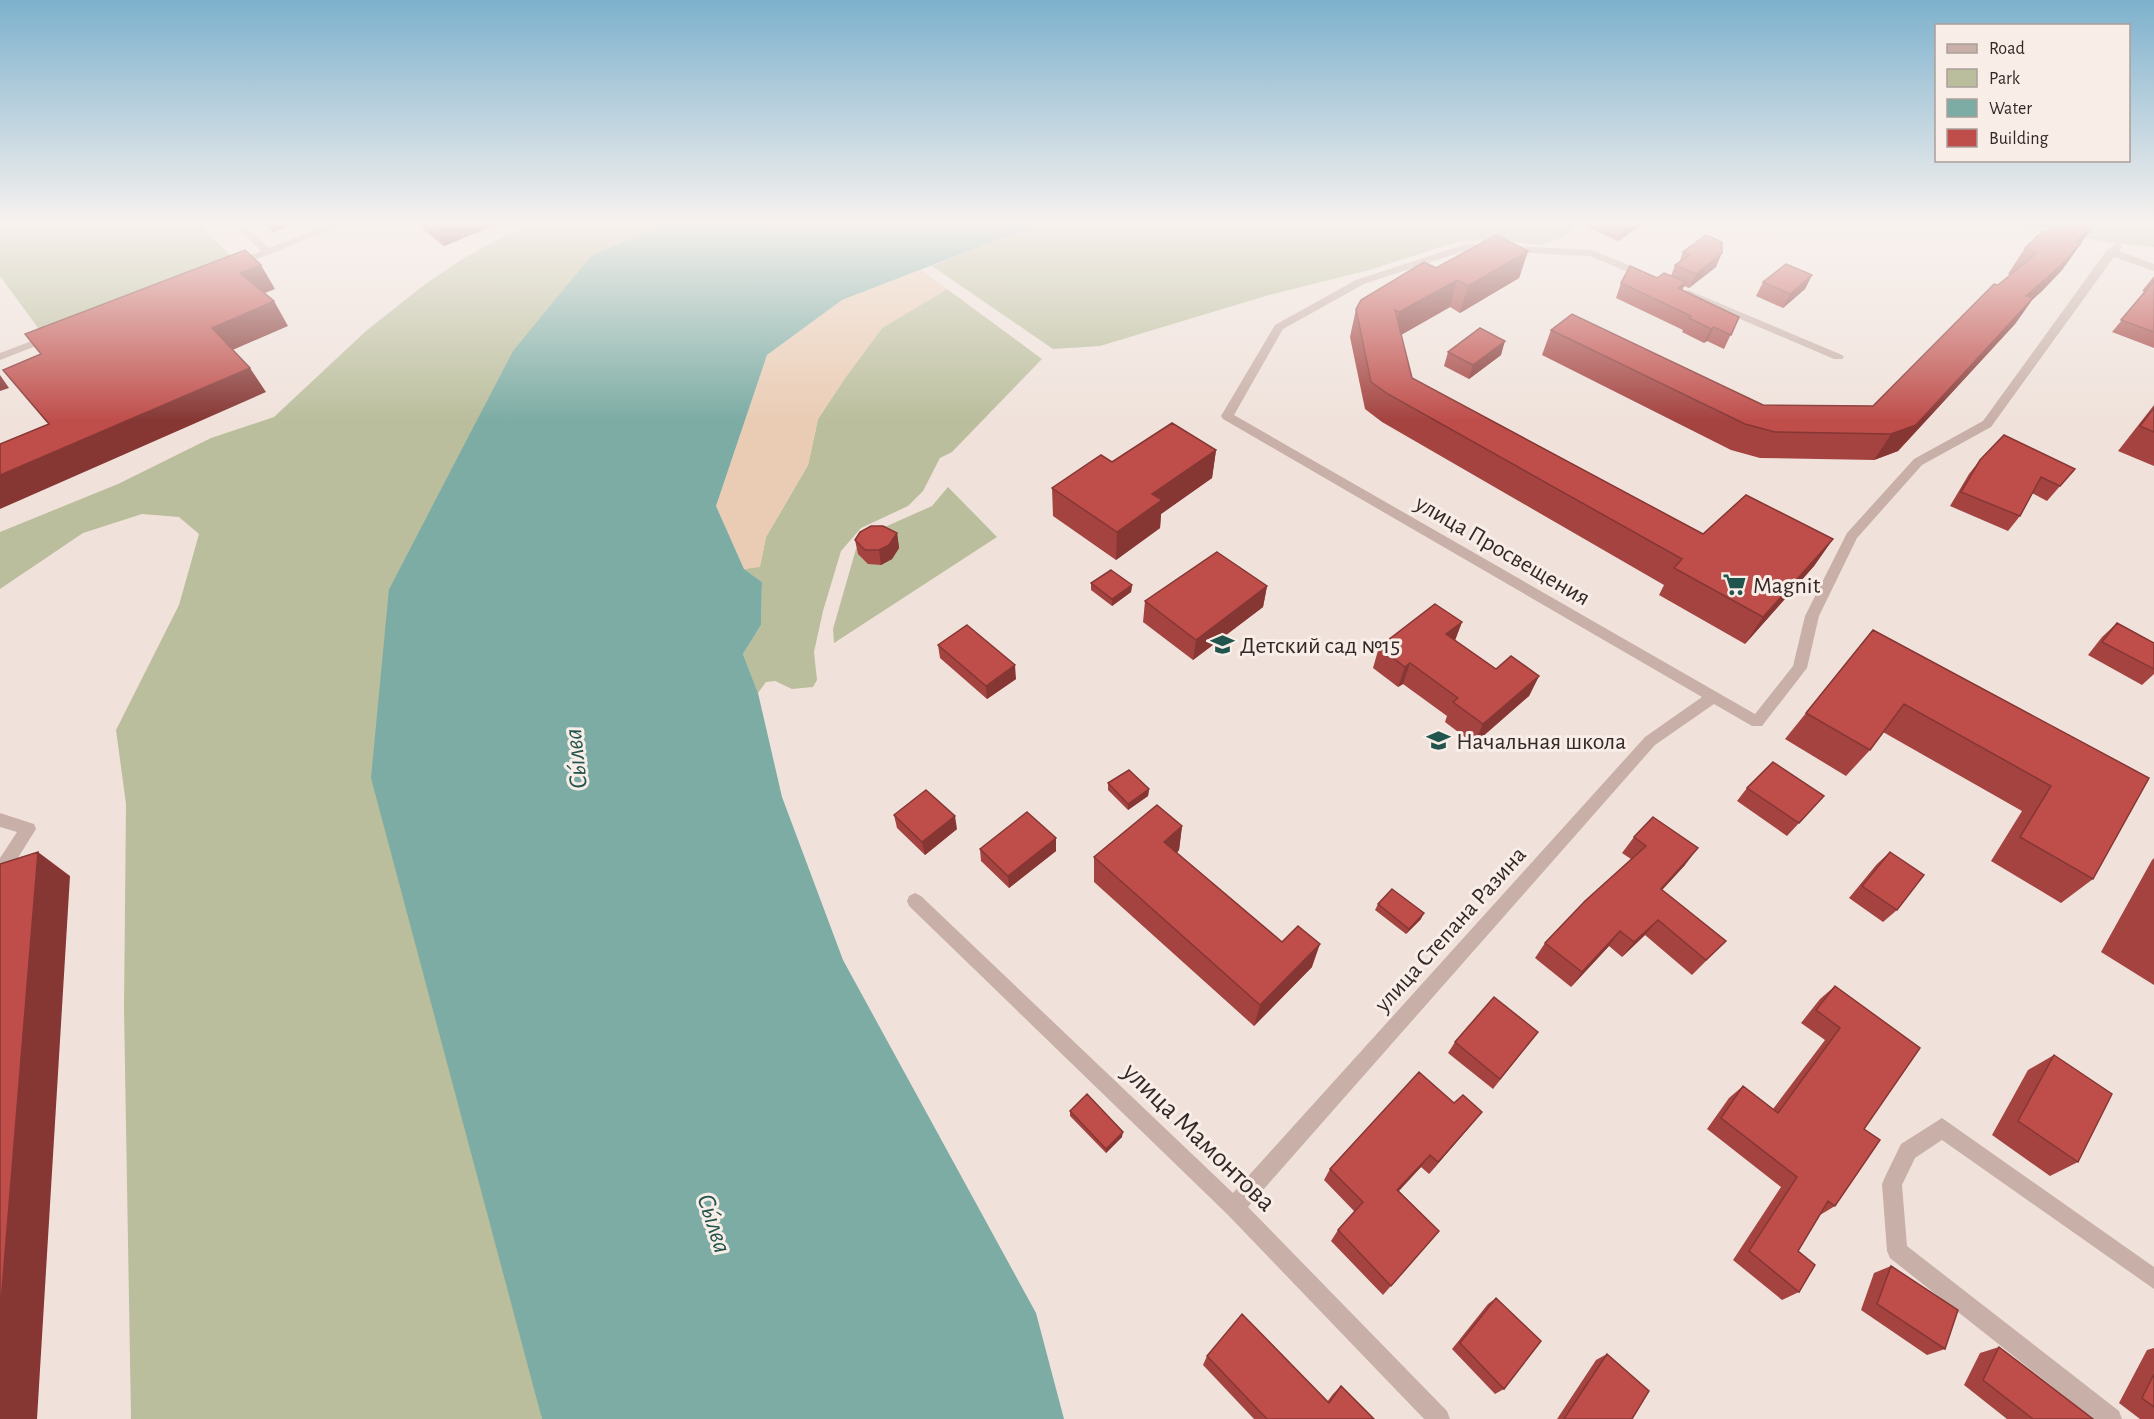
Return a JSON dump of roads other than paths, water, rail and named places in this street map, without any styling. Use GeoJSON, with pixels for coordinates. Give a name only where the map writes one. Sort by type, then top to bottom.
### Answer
{"type":"FeatureCollection","features":[{"type":"Feature","properties":{"kind":"street","name":"улица Просвещения"},"geometry":{"type":"LineString","coordinates":[[1347,289],[1279,327],[1227,416],[1757,722],[1800,668],[1812,616],[1852,536],[1918,462],[1987,424],[2085,289]]}},
{"type":"Feature","properties":{"kind":"street"},"geometry":{"type":"LineString","coordinates":[[1678,289],[1838,357]]}},
{"type":"Feature","properties":{"kind":"street"},"geometry":{"type":"LineString","coordinates":[[0,357],[56,335]]}},
{"type":"Feature","properties":{"kind":"street","name":"улица Степана Разина"},"geometry":{"type":"LineString","coordinates":[[1234,1207],[1650,741],[1713,697]]}},
{"type":"Feature","properties":{"kind":"street"},"geometry":{"type":"LineString","coordinates":[[0,820],[28,829],[0,872]]}},
{"type":"Feature","properties":{"kind":"street","name":"улица Мамонтова"},"geometry":{"type":"LineString","coordinates":[[915,901],[1234,1207],[1439,1419]]}},
{"type":"Feature","properties":{"kind":"street"},"geometry":{"type":"LineString","coordinates":[[2111,1419],[1897,1251],[1892,1184],[1908,1151],[1942,1128],[2154,1279]]}},
{"type":"Feature","properties":{"kind":"water","name":"Сы́лва"},"geometry":{"type":"Polygon","coordinates":[[[564,289],[870,289],[842,300],[767,355],[716,506],[744,569],[762,582],[761,625],[743,654],[758,693],[782,797],[843,960],[1036,1313],[1064,1419],[542,1419],[371,778],[389,589],[513,351],[564,289]]]}},
{"type":"Feature","properties":{"kind":"place","name":"Magnit"},"geometry":{"type":"Point","coordinates":[1735,585]}},
{"type":"Feature","properties":{"kind":"place","name":"Детский сад №15"},"geometry":{"type":"Point","coordinates":[1222,645]}},
{"type":"Feature","properties":{"kind":"place","name":"Начальная школа"},"geometry":{"type":"Point","coordinates":[1438,741]}}]}
